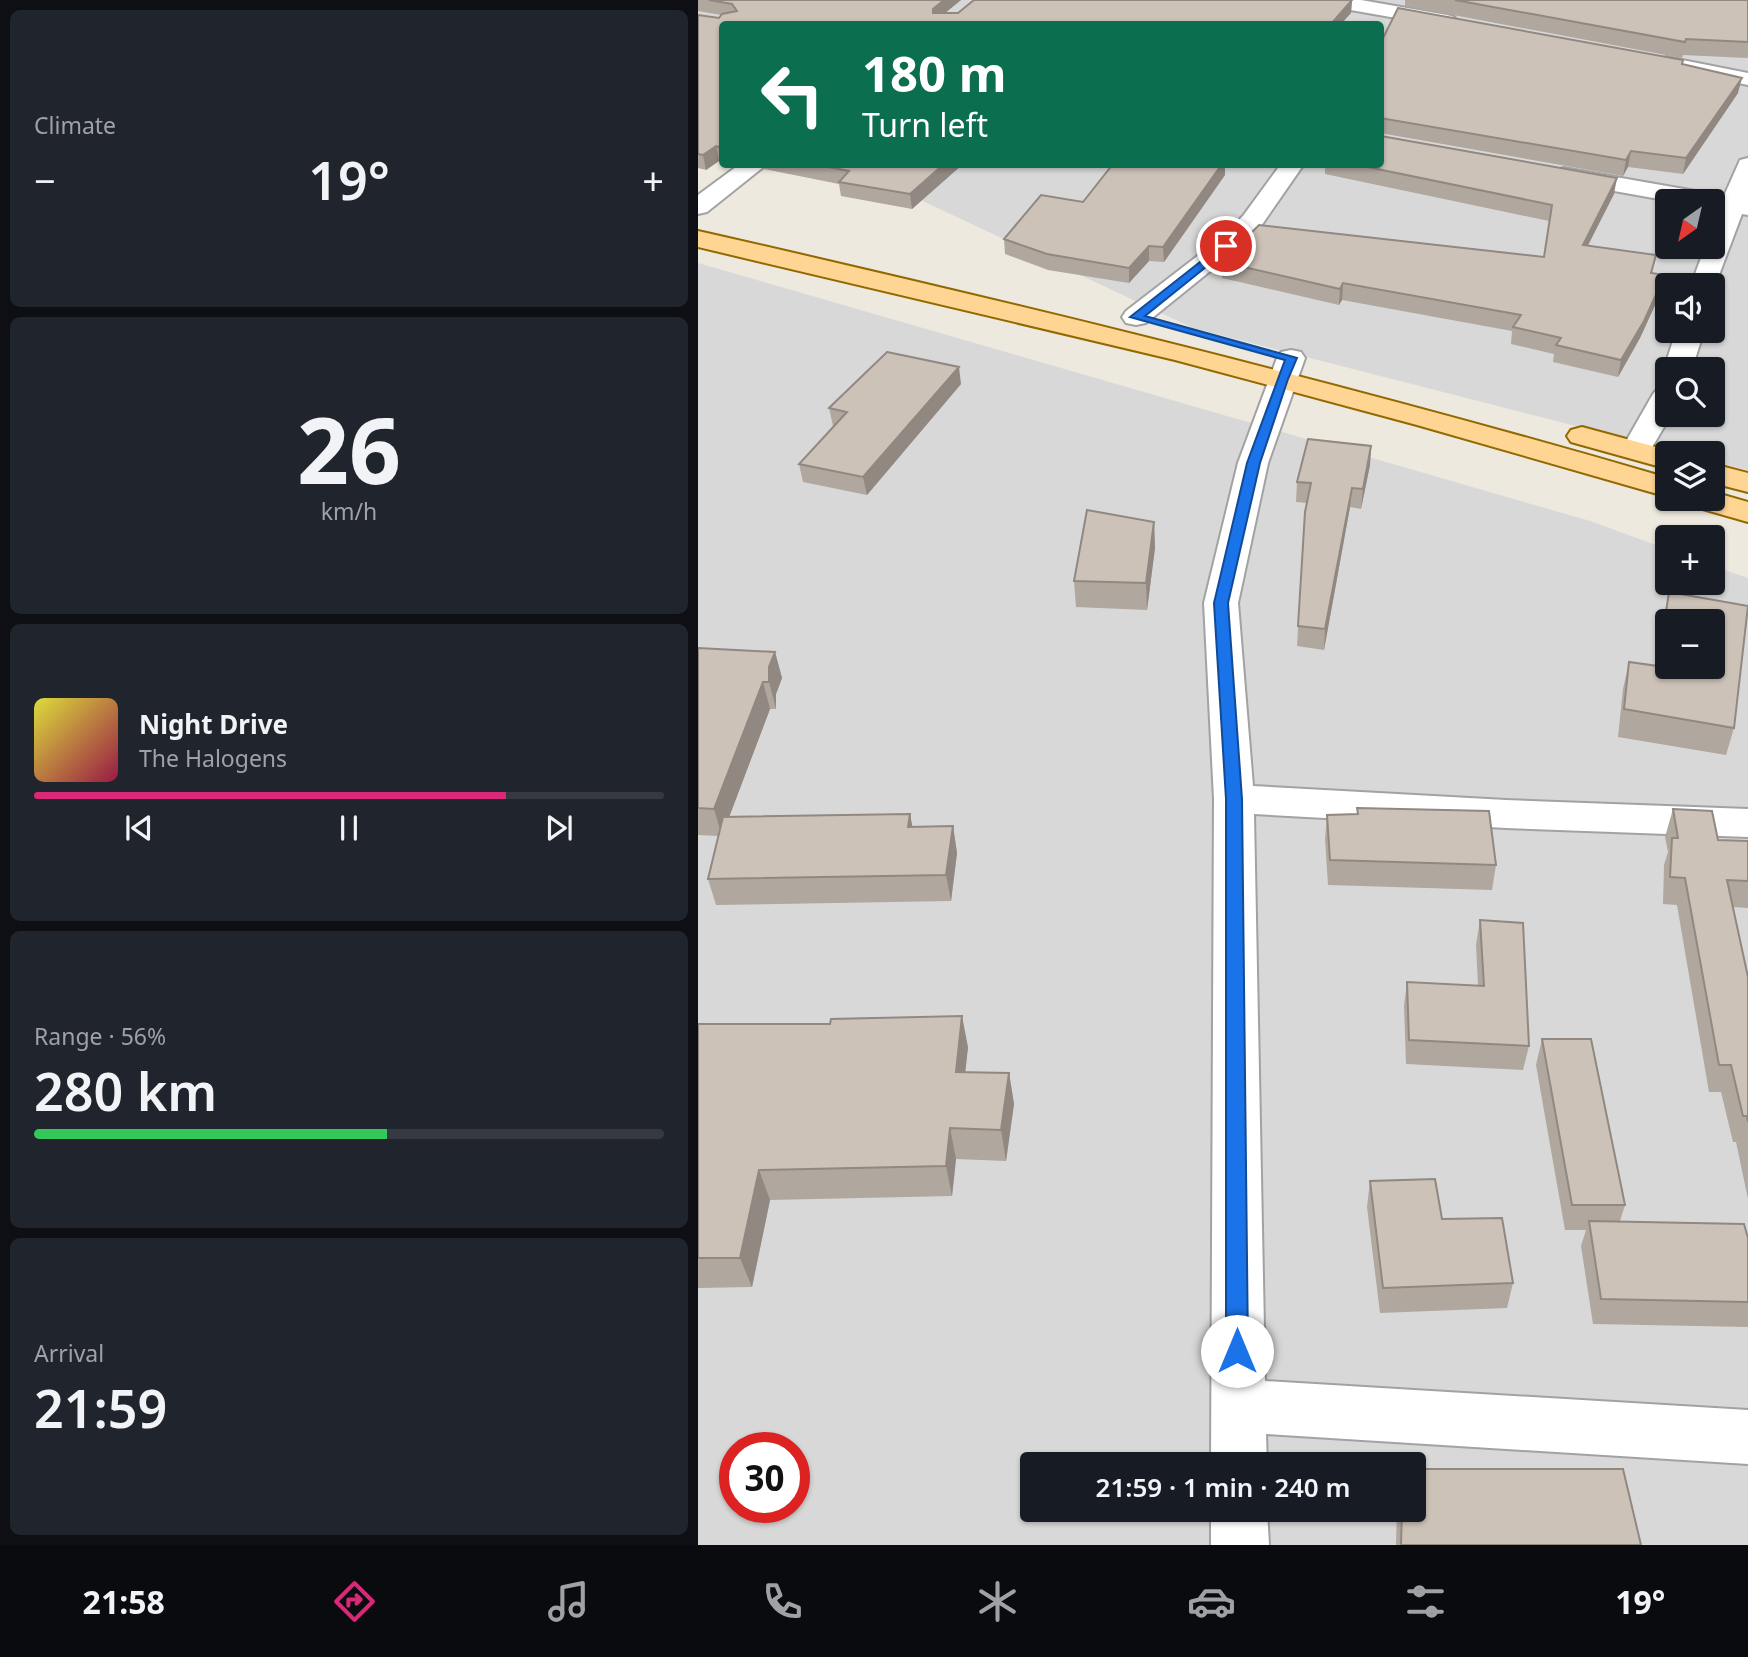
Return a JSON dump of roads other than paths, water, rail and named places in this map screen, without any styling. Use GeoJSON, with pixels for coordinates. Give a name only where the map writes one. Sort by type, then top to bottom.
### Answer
{"type":"FeatureCollection","features":[{"type":"Feature","properties":{"kind":"main road"},"geometry":{"type":"LineString","coordinates":[[698,213],[1136,317],[1287,368],[1655,484]]}},
{"type":"Feature","properties":{"kind":"main road"},"geometry":{"type":"LineString","coordinates":[[698,239],[1287,368],[1655,456]]}},
{"type":"Feature","properties":{"kind":"main road"},"geometry":{"type":"LineString","coordinates":[[1725,476],[1748,483]]}},
{"type":"Feature","properties":{"kind":"main road"},"geometry":{"type":"LineString","coordinates":[[1725,505],[1748,512]]}},
{"type":"Feature","properties":{"kind":"street"},"geometry":{"type":"LineString","coordinates":[[1328,0],[1399,6],[1472,26]]}},
{"type":"Feature","properties":{"kind":"street"},"geometry":{"type":"LineString","coordinates":[[1384,27],[1399,6]]}},
{"type":"Feature","properties":{"kind":"street"},"geometry":{"type":"LineString","coordinates":[[1642,57],[1748,79]]}},
{"type":"Feature","properties":{"kind":"street"},"geometry":{"type":"LineString","coordinates":[[1709,273],[1740,206],[1748,165]]}},
{"type":"Feature","properties":{"kind":"street"},"geometry":{"type":"LineString","coordinates":[[698,207],[751,168]]}},
{"type":"Feature","properties":{"kind":"street"},"geometry":{"type":"LineString","coordinates":[[1136,317],[1226,246],[1252,221],[1290,168]]}},
{"type":"Feature","properties":{"kind":"street"},"geometry":{"type":"LineString","coordinates":[[1541,171],[1740,206]]}},
{"type":"Feature","properties":{"kind":"street"},"geometry":{"type":"LineString","coordinates":[[1239,1452],[1234,799],[1221,603],[1253,463],[1287,368]]}},
{"type":"Feature","properties":{"kind":"street"},"geometry":{"type":"LineString","coordinates":[[1636,450],[1655,417]]}},
{"type":"Feature","properties":{"kind":"street"},"geometry":{"type":"LineString","coordinates":[[1234,799],[1506,814],[1748,823]]}},
{"type":"Feature","properties":{"kind":"street"},"geometry":{"type":"LineString","coordinates":[[1237,1406],[1748,1437]]}},
{"type":"Feature","properties":{"kind":"street"},"geometry":{"type":"LineString","coordinates":[[1239,1522],[1240,1545]]}}]}
